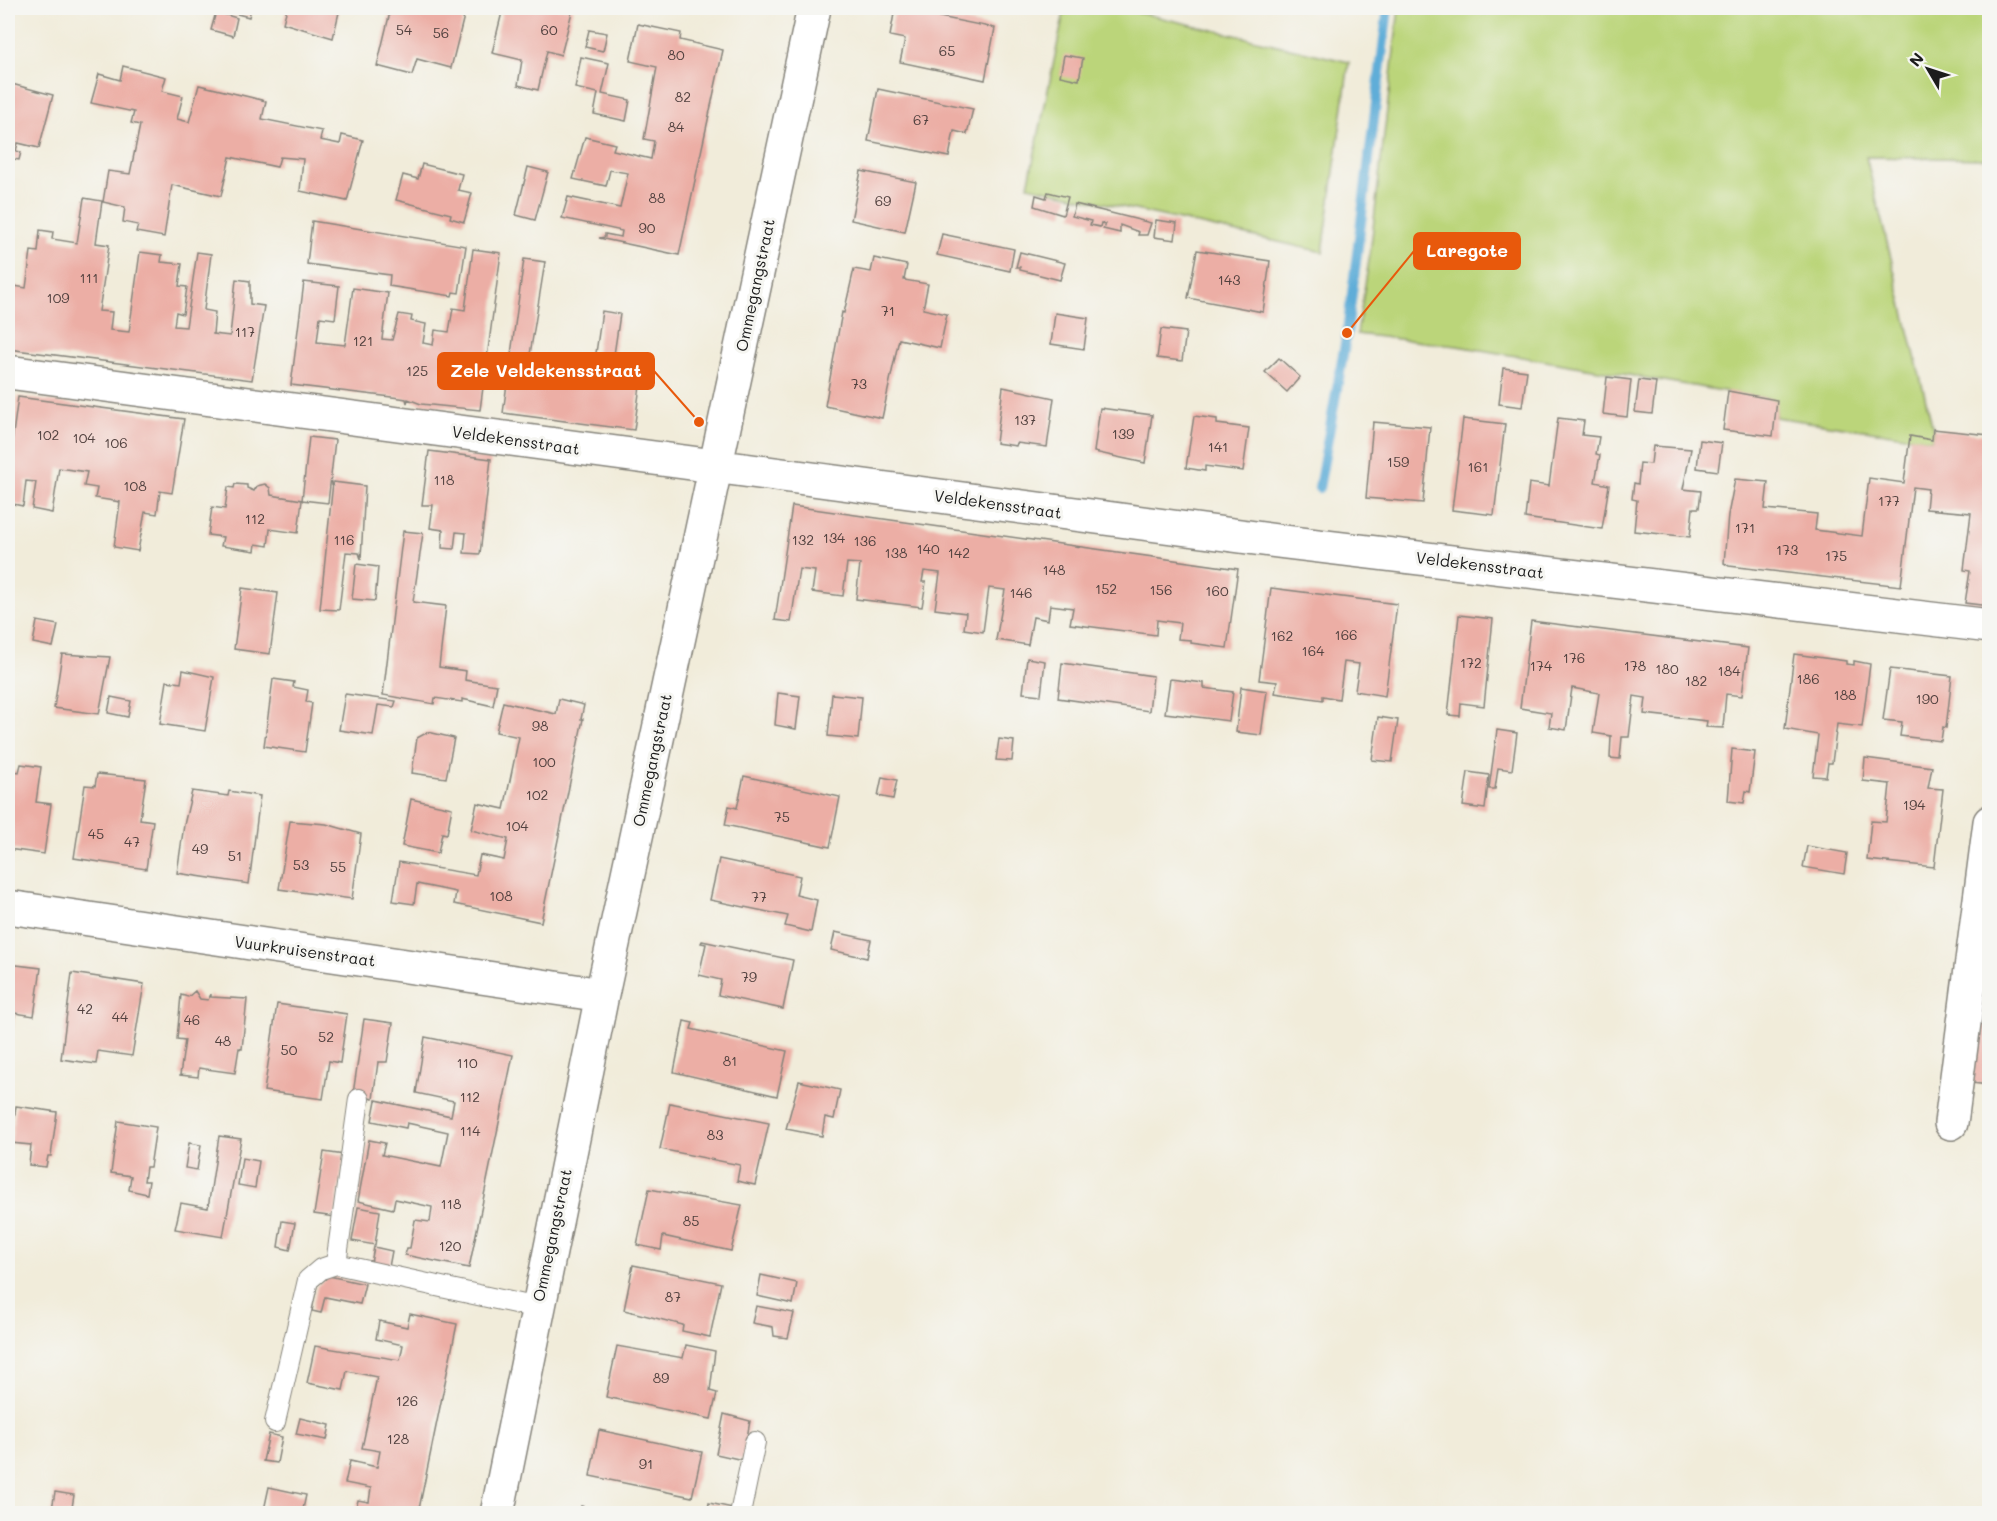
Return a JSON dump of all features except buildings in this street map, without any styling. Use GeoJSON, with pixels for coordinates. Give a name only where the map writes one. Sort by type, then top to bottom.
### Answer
{"type":"FeatureCollection","features":[{"type":"Feature","properties":{"kind":"street","name":"Ommegangstraat"},"geometry":{"type":"LineString","coordinates":[[497,1514],[602,995],[717,466],[810,8]]}},
{"type":"Feature","properties":{"kind":"street","name":"Veldekensstraat"},"geometry":{"type":"LineString","coordinates":[[8,372],[1285,542],[1989,626]]}},
{"type":"Feature","properties":{"kind":"street"},"geometry":{"type":"LineString","coordinates":[[1951,1123],[1989,822]]}},
{"type":"Feature","properties":{"kind":"street","name":"Vuurkruisenstraat"},"geometry":{"type":"LineString","coordinates":[[8,907],[602,995]]}},
{"type":"Feature","properties":{"kind":"lane"},"geometry":{"type":"LineString","coordinates":[[336,1263],[359,1099]]}},
{"type":"Feature","properties":{"kind":"lane"},"geometry":{"type":"LineString","coordinates":[[275,1422],[308,1280],[321,1269],[336,1263],[538,1308]]}},
{"type":"Feature","properties":{"kind":"lane"},"geometry":{"type":"LineString","coordinates":[[740,1514],[755,1442]]}},
{"type":"Feature","properties":{"kind":"green space"},"geometry":{"type":"Polygon","coordinates":[[[1065,8],[1120,8],[1349,62],[1323,252],[1028,186],[1065,8]]]}},
{"type":"Feature","properties":{"kind":"green space"},"geometry":{"type":"Polygon","coordinates":[[[1399,8],[1989,8],[1989,159],[1866,157],[1933,429],[1932,440],[1775,417],[1776,400],[1457,346],[1357,334],[1370,254],[1399,8]]]}},
{"type":"Feature","properties":{"kind":"waterway"},"geometry":{"type":"LineString","coordinates":[[1319,488],[1347,333],[1388,8]]}},
{"type":"Feature","properties":{"kind":"place","name":"Laregote"},"geometry":{"type":"Point","coordinates":[1347,333]}},
{"type":"Feature","properties":{"kind":"place","name":"Zele Veldekensstraat"},"geometry":{"type":"Point","coordinates":[699,422]}}]}
